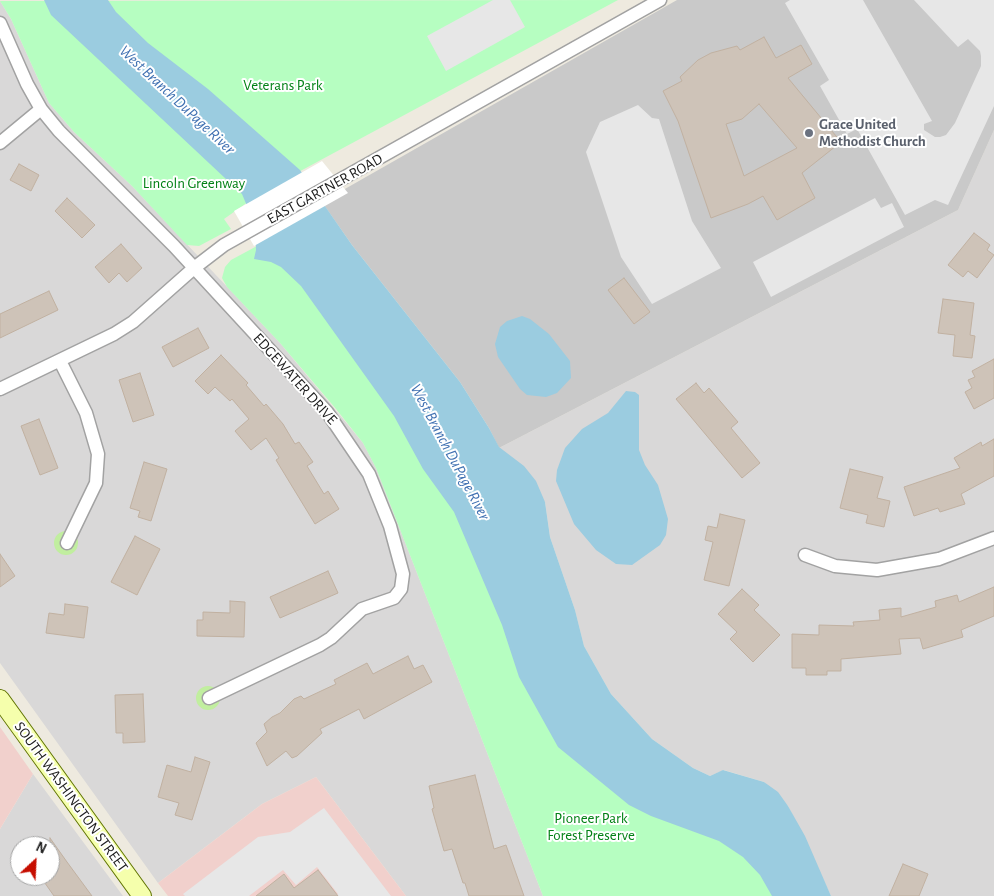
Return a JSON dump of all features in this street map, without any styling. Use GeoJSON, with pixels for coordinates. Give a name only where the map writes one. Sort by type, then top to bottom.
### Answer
{"type":"FeatureCollection","features":[{"type":"Feature","properties":{"kind":"main road","name":"SOUTH WASHINGTON STREET"},"geometry":{"type":"LineString","coordinates":[[0,699],[142,896]]}},
{"type":"Feature","properties":{"kind":"street","name":"EAST GARTNER ROAD"},"geometry":{"type":"LineString","coordinates":[[0,389],[60,361],[133,322],[194,268],[224,245],[345,179],[660,0]]}},
{"type":"Feature","properties":{"kind":"street","name":"EDGEWATER DRIVE"},"geometry":{"type":"LineString","coordinates":[[0,23],[27,84],[41,109],[59,131],[128,198],[194,268],[326,412],[347,439],[369,474],[381,501],[403,574],[400,589],[394,598],[362,609],[332,638],[320,645],[209,698]]}},
{"type":"Feature","properties":{"kind":"street"},"geometry":{"type":"LineString","coordinates":[[0,143],[41,109]]}},
{"type":"Feature","properties":{"kind":"street"},"geometry":{"type":"LineString","coordinates":[[60,361],[86,413],[98,454],[96,483],[67,543]]}},
{"type":"Feature","properties":{"kind":"street"},"geometry":{"type":"LineString","coordinates":[[805,554],[835,566],[877,570],[939,559],[994,538]]}},
{"type":"Feature","properties":{"kind":"shaded area"},"geometry":{"type":"Polygon","coordinates":[[[493,0],[510,0],[525,27],[446,71],[427,36],[493,0]]]}},
{"type":"Feature","properties":{"kind":"shaded area"},"geometry":{"type":"Polygon","coordinates":[[[677,0],[994,0],[994,130],[958,210],[499,448],[489,428],[460,382],[352,245],[322,202],[677,0]]]}},
{"type":"Feature","properties":{"kind":"shaded area"},"geometry":{"type":"Polygon","coordinates":[[[790,0],[863,0],[932,121],[924,124],[924,130],[935,137],[940,137],[946,135],[955,123],[981,66],[981,56],[980,51],[968,39],[958,47],[914,0],[994,0],[994,106],[948,205],[935,200],[905,215],[857,129],[847,134],[820,86],[829,80],[785,3],[790,0]]]}},
{"type":"Feature","properties":{"kind":"shaded area"},"geometry":{"type":"Polygon","coordinates":[[[0,1],[11,19],[49,103],[74,132],[132,186],[280,343],[363,443],[376,468],[543,896],[406,896],[316,777],[262,804],[158,883],[0,663],[0,1]]]}},
{"type":"Feature","properties":{"kind":"shaded area"},"geometry":{"type":"Polygon","coordinates":[[[638,105],[652,118],[659,119],[692,221],[721,268],[652,304],[621,257],[586,152],[600,122],[638,105]]]}},
{"type":"Feature","properties":{"kind":"shaded area"},"geometry":{"type":"Polygon","coordinates":[[[994,130],[994,896],[831,896],[788,806],[764,782],[724,770],[710,776],[693,768],[652,739],[611,694],[584,646],[575,610],[550,537],[545,502],[499,448],[958,210],[994,130]]]}},
{"type":"Feature","properties":{"kind":"shaded area"},"geometry":{"type":"Polygon","coordinates":[[[875,198],[881,208],[892,203],[904,227],[771,297],[753,262],[875,198]]]}},
{"type":"Feature","properties":{"kind":"shaded area"},"geometry":{"type":"Polygon","coordinates":[[[0,727],[33,774],[0,829],[0,727]]]}},
{"type":"Feature","properties":{"kind":"shaded area"},"geometry":{"type":"Polygon","coordinates":[[[33,774],[123,896],[0,896],[0,829],[33,774]]]}},
{"type":"Feature","properties":{"kind":"shaded area"},"geometry":{"type":"Polygon","coordinates":[[[316,777],[406,896],[168,896],[158,883],[262,804],[316,777]]]}},
{"type":"Feature","properties":{"kind":"shaded area"},"geometry":{"type":"Polygon","coordinates":[[[324,808],[391,896],[335,896],[338,894],[317,867],[296,885],[283,870],[249,896],[185,896],[183,894],[258,837],[290,832],[324,808]]]}},
{"type":"Feature","properties":{"kind":"green space","name":"Veterans Park"},"geometry":{"type":"Polygon","coordinates":[[[618,0],[265,190],[224,219],[231,229],[199,246],[187,245],[132,186],[74,132],[49,103],[11,19],[0,1],[618,0]]]}},
{"type":"Feature","properties":{"kind":"green space","name":"Pioneer Park Forest Preserve"},"geometry":{"type":"Polygon","coordinates":[[[296,225],[565,689],[800,896],[543,896],[376,468],[363,443],[336,409],[280,343],[227,287],[222,278],[225,267],[231,260],[296,225]]]}},
{"type":"Feature","properties":{"kind":"green space"},"geometry":{"type":"Polygon","coordinates":[[[66,531],[71,532],[77,538],[77,548],[71,554],[66,555],[61,554],[55,548],[54,543],[55,538],[61,532],[66,531]]]}},
{"type":"Feature","properties":{"kind":"green space"},"geometry":{"type":"Polygon","coordinates":[[[208,686],[217,689],[220,698],[217,707],[208,710],[199,707],[196,698],[199,689],[208,686]]]}},
{"type":"Feature","properties":{"kind":"water","name":"West Branch DuPage River"},"geometry":{"type":"Polygon","coordinates":[[[44,0],[108,0],[116,12],[148,43],[208,89],[300,170],[352,245],[460,382],[499,447],[524,466],[536,481],[545,502],[550,537],[575,610],[584,646],[611,694],[652,739],[693,768],[710,776],[723,770],[764,782],[778,792],[805,836],[831,896],[772,896],[760,875],[743,857],[719,841],[651,816],[629,805],[558,747],[519,677],[502,625],[454,512],[423,469],[394,416],[301,286],[281,267],[271,262],[254,259],[256,250],[255,225],[242,194],[51,15],[44,0]]]}},
{"type":"Feature","properties":{"kind":"water"},"geometry":{"type":"Polygon","coordinates":[[[522,316],[530,319],[549,334],[570,361],[571,378],[557,393],[546,397],[527,395],[520,389],[498,357],[495,344],[500,327],[507,321],[522,316]]]}},
{"type":"Feature","properties":{"kind":"water"},"geometry":{"type":"Polygon","coordinates":[[[626,391],[635,392],[639,395],[639,450],[645,465],[658,485],[668,519],[666,535],[660,545],[632,565],[616,564],[596,550],[574,524],[556,481],[557,470],[565,448],[582,429],[608,413],[626,391]]]}},
{"type":"Feature","properties":{"kind":"pier"},"geometry":{"type":"Polygon","coordinates":[[[322,161],[348,193],[254,246],[234,211],[322,161]]]}},
{"type":"Feature","properties":{"kind":"building","name":"Grace United Methodist Church"},"geometry":{"type":"Polygon","coordinates":[[[764,37],[776,58],[801,45],[812,64],[788,78],[841,142],[802,173],[815,198],[777,220],[763,196],[748,204],[711,218],[678,121],[663,91],[682,81],[680,77],[698,60],[711,53],[737,46],[740,50],[764,37]],[[759,104],[742,119],[726,124],[744,176],[797,148],[759,104]]]}},
{"type":"Feature","properties":{"kind":"building"},"geometry":{"type":"Polygon","coordinates":[[[19,164],[39,175],[31,191],[10,180],[19,164]]]}},
{"type":"Feature","properties":{"kind":"building"},"geometry":{"type":"Polygon","coordinates":[[[67,198],[95,225],[82,238],[55,211],[67,198]]]}},
{"type":"Feature","properties":{"kind":"building"},"geometry":{"type":"Polygon","coordinates":[[[974,233],[990,245],[987,250],[994,255],[977,278],[968,271],[963,277],[948,265],[974,233]]]}},
{"type":"Feature","properties":{"kind":"building"},"geometry":{"type":"Polygon","coordinates":[[[121,244],[142,268],[127,282],[119,273],[109,283],[95,267],[121,244]]]}},
{"type":"Feature","properties":{"kind":"building"},"geometry":{"type":"Polygon","coordinates":[[[624,278],[650,312],[634,324],[608,290],[624,278]]]}},
{"type":"Feature","properties":{"kind":"building"},"geometry":{"type":"Polygon","coordinates":[[[49,291],[58,310],[0,338],[0,314],[49,291]]]}},
{"type":"Feature","properties":{"kind":"building"},"geometry":{"type":"Polygon","coordinates":[[[943,299],[974,303],[970,335],[975,336],[972,358],[953,356],[955,335],[938,333],[943,299]]]}},
{"type":"Feature","properties":{"kind":"building"},"geometry":{"type":"Polygon","coordinates":[[[198,328],[209,348],[173,367],[162,347],[198,328]]]}},
{"type":"Feature","properties":{"kind":"building"},"geometry":{"type":"Polygon","coordinates":[[[221,355],[248,383],[246,385],[264,406],[266,404],[283,424],[295,444],[299,442],[313,462],[307,466],[324,494],[328,491],[339,509],[315,524],[276,460],[279,458],[266,438],[251,450],[235,431],[249,419],[232,399],[230,401],[215,387],[208,394],[195,381],[221,355]]]}},
{"type":"Feature","properties":{"kind":"building"},"geometry":{"type":"Polygon","coordinates":[[[994,359],[994,398],[974,409],[965,392],[972,388],[968,380],[975,377],[972,371],[994,359]]]}},
{"type":"Feature","properties":{"kind":"building"},"geometry":{"type":"Polygon","coordinates":[[[140,373],[154,415],[133,422],[119,380],[140,373]]]}},
{"type":"Feature","properties":{"kind":"building"},"geometry":{"type":"Polygon","coordinates":[[[696,383],[704,393],[709,388],[738,422],[731,428],[760,463],[742,478],[676,399],[696,383]]]}},
{"type":"Feature","properties":{"kind":"building"},"geometry":{"type":"Polygon","coordinates":[[[39,419],[58,468],[40,475],[21,426],[39,419]]]}},
{"type":"Feature","properties":{"kind":"building"},"geometry":{"type":"Polygon","coordinates":[[[994,439],[994,476],[961,494],[965,504],[940,512],[938,508],[914,516],[904,487],[960,468],[954,458],[981,442],[982,446],[994,439]]]}},
{"type":"Feature","properties":{"kind":"building"},"geometry":{"type":"Polygon","coordinates":[[[144,462],[167,469],[151,521],[138,517],[140,511],[130,508],[144,462]]]}},
{"type":"Feature","properties":{"kind":"building"},"geometry":{"type":"Polygon","coordinates":[[[850,469],[883,477],[877,498],[890,501],[884,527],[866,523],[868,515],[840,508],[850,469]]]}},
{"type":"Feature","properties":{"kind":"building"},"geometry":{"type":"Polygon","coordinates":[[[720,514],[745,520],[729,586],[704,580],[713,542],[705,540],[708,526],[717,528],[720,514]]]}},
{"type":"Feature","properties":{"kind":"building"},"geometry":{"type":"Polygon","coordinates":[[[135,536],[160,549],[137,595],[111,582],[135,536]]]}},
{"type":"Feature","properties":{"kind":"building"},"geometry":{"type":"Polygon","coordinates":[[[0,554],[15,576],[0,587],[0,554]]]}},
{"type":"Feature","properties":{"kind":"building"},"geometry":{"type":"Polygon","coordinates":[[[328,571],[338,593],[280,618],[270,597],[328,571]]]}},
{"type":"Feature","properties":{"kind":"building"},"geometry":{"type":"Polygon","coordinates":[[[994,587],[994,616],[961,630],[963,637],[923,649],[920,638],[899,639],[901,654],[841,659],[841,671],[827,671],[827,675],[806,675],[806,668],[792,668],[792,634],[819,635],[819,625],[854,626],[853,622],[880,620],[879,610],[901,608],[901,617],[936,607],[935,601],[957,595],[959,602],[994,587]]]}},
{"type":"Feature","properties":{"kind":"building"},"geometry":{"type":"Polygon","coordinates":[[[742,589],[759,605],[754,610],[780,635],[753,662],[730,639],[737,632],[718,614],[742,589]]]}},
{"type":"Feature","properties":{"kind":"building"},"geometry":{"type":"Polygon","coordinates":[[[230,601],[245,602],[244,637],[197,636],[197,620],[203,620],[203,612],[230,613],[230,601]]]}},
{"type":"Feature","properties":{"kind":"building"},"geometry":{"type":"Polygon","coordinates":[[[65,604],[88,607],[84,638],[46,633],[49,613],[64,615],[65,604]]]}},
{"type":"Feature","properties":{"kind":"building"},"geometry":{"type":"Polygon","coordinates":[[[408,656],[414,669],[423,665],[432,682],[364,719],[359,709],[320,729],[322,733],[297,756],[292,758],[286,751],[267,766],[256,743],[267,732],[264,724],[280,713],[294,699],[301,696],[304,699],[336,684],[334,680],[367,663],[373,674],[408,656]]]}},
{"type":"Feature","properties":{"kind":"building"},"geometry":{"type":"Polygon","coordinates":[[[143,694],[145,742],[123,743],[123,733],[116,733],[115,695],[143,694]]]}},
{"type":"Feature","properties":{"kind":"building"},"geometry":{"type":"Polygon","coordinates":[[[195,757],[210,762],[192,820],[175,815],[179,803],[158,797],[167,765],[191,772],[195,757]]]}},
{"type":"Feature","properties":{"kind":"building"},"geometry":{"type":"Polygon","coordinates":[[[475,775],[494,849],[506,845],[524,896],[469,896],[452,849],[444,851],[432,809],[434,808],[429,786],[475,775]]]}},
{"type":"Feature","properties":{"kind":"building"},"geometry":{"type":"Polygon","coordinates":[[[60,852],[92,896],[54,896],[47,886],[60,886],[60,852]]]}},
{"type":"Feature","properties":{"kind":"building"},"geometry":{"type":"Polygon","coordinates":[[[903,864],[928,874],[919,896],[889,896],[903,864]]]}},
{"type":"Feature","properties":{"kind":"building"},"geometry":{"type":"Polygon","coordinates":[[[318,870],[338,896],[256,896],[284,874],[294,888],[318,870]]]}},
{"type":"Feature","properties":{"kind":"place","name":"Grace United Methodist Church"},"geometry":{"type":"Point","coordinates":[809,133]}},
{"type":"Feature","properties":{"kind":"park label","name":"Lincoln Greenway"},"geometry":{"type":"Point","coordinates":[194,183]}}]}
